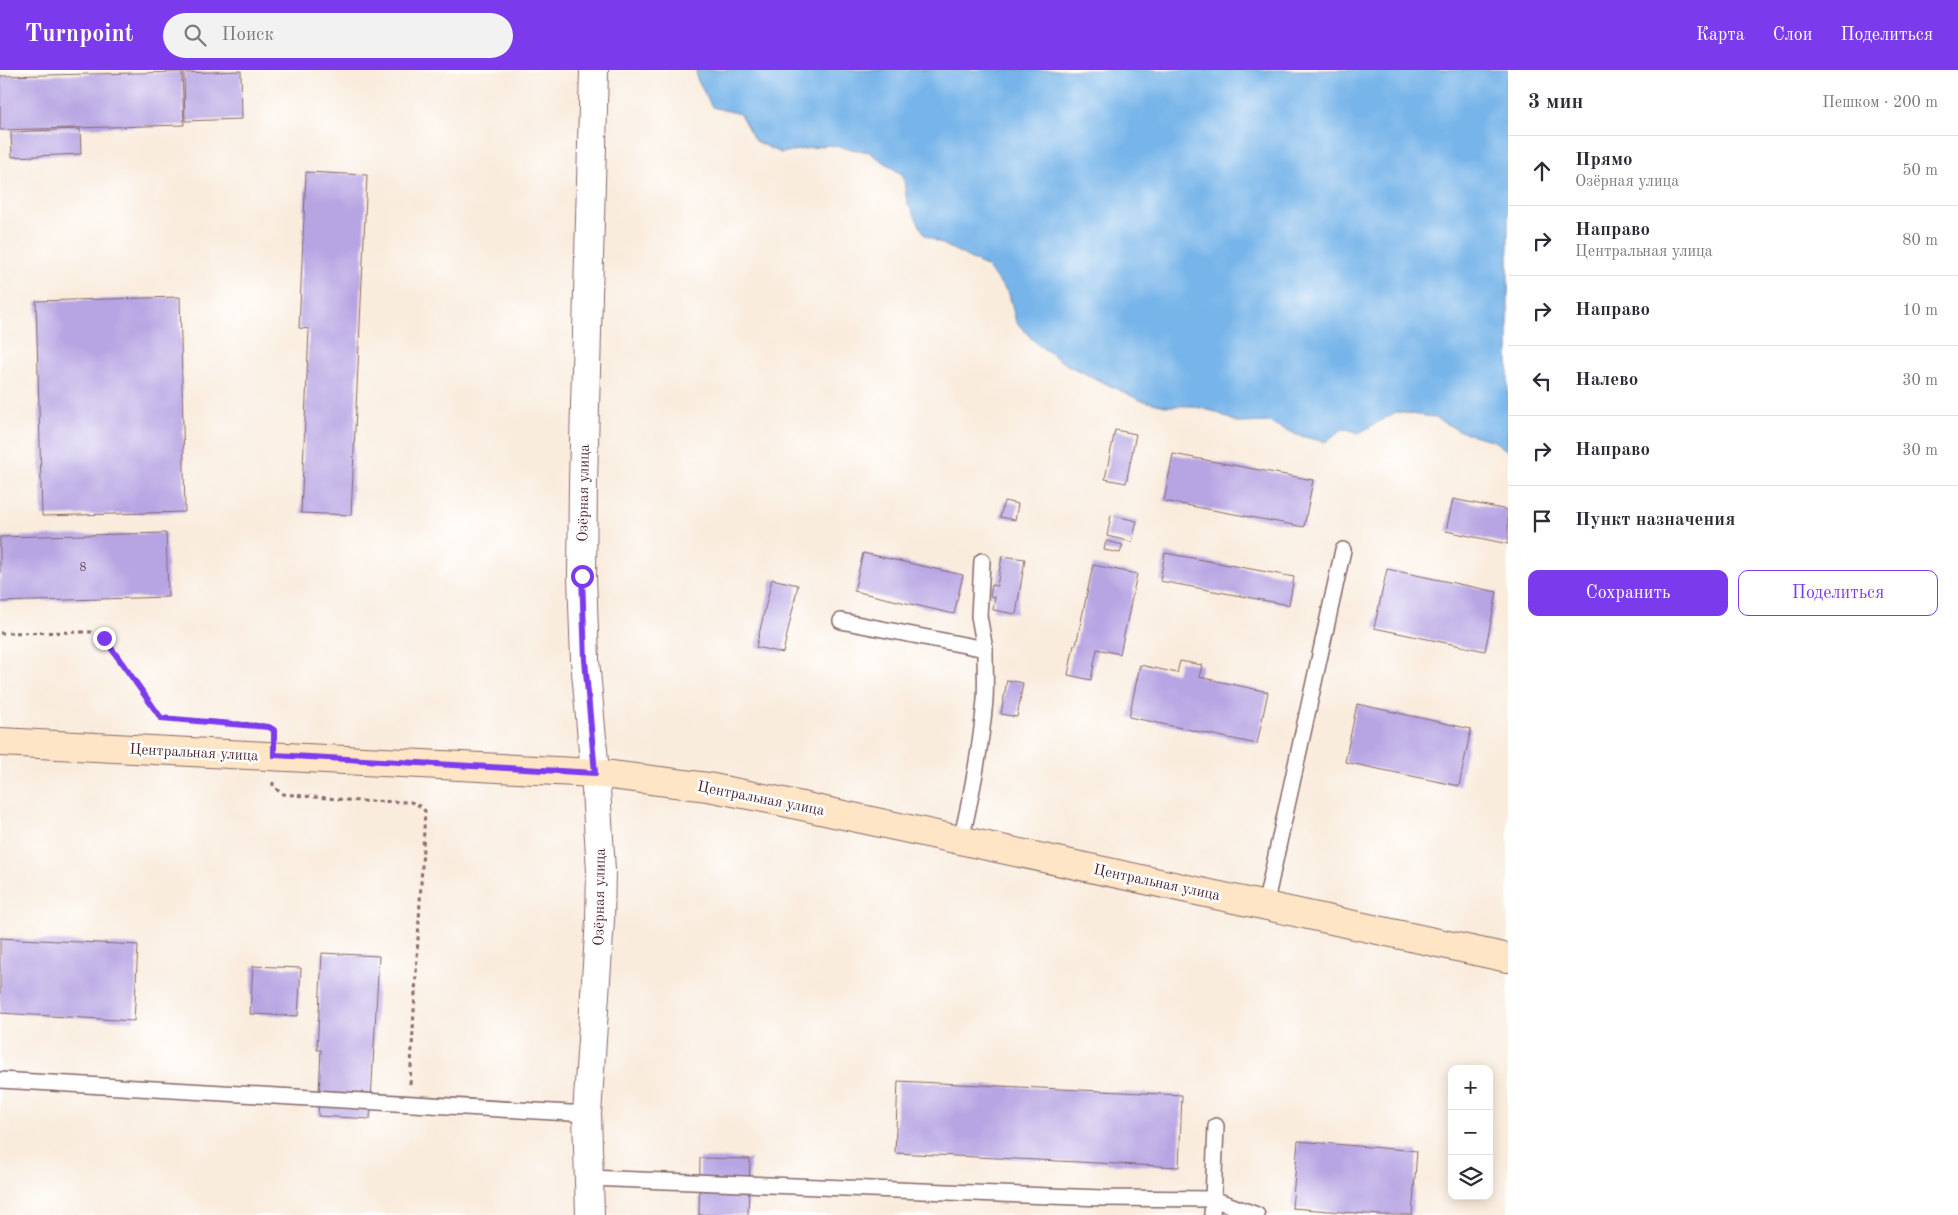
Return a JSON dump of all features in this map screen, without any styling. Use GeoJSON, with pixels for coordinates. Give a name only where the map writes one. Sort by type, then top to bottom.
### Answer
{"type":"FeatureCollection","features":[{"type":"Feature","properties":{"kind":"street","name":"Озёрная улица"},"geometry":{"type":"LineString","coordinates":[[590,1215],[587,1114],[600,920],[601,871],[585,660],[582,576],[594,70]]}},
{"type":"Feature","properties":{"kind":"street","name":"Центральная улица"},"geometry":{"type":"LineString","coordinates":[[0,742],[595,773],[708,787],[1508,958]]}},
{"type":"Feature","properties":{"kind":"lane"},"geometry":{"type":"LineString","coordinates":[[1265,906],[1343,550]]}},
{"type":"Feature","properties":{"kind":"lane"},"geometry":{"type":"LineString","coordinates":[[961,840],[971,797],[985,698],[985,650],[979,616],[982,561]]}},
{"type":"Feature","properties":{"kind":"lane"},"geometry":{"type":"LineString","coordinates":[[841,621],[985,650]]}},
{"type":"Feature","properties":{"kind":"lane"},"geometry":{"type":"LineString","coordinates":[[0,1080],[587,1114]]}},
{"type":"Feature","properties":{"kind":"lane"},"geometry":{"type":"LineString","coordinates":[[1212,1215],[1216,1126]]}},
{"type":"Feature","properties":{"kind":"lane"},"geometry":{"type":"LineString","coordinates":[[588,1178],[1102,1198],[1213,1199],[1257,1215]]}},
{"type":"Feature","properties":{"kind":"path"},"geometry":{"type":"LineString","coordinates":[[0,633],[91,632],[104,638],[161,718],[269,727],[274,730],[273,786],[282,794],[359,801],[411,802],[422,807],[425,811],[409,1104]]}},
{"type":"Feature","properties":{"kind":"water"},"geometry":{"type":"Polygon","coordinates":[[[696,70],[1508,70],[1508,451],[1494,441],[1462,432],[1433,417],[1396,412],[1359,433],[1344,428],[1325,442],[1297,435],[1269,422],[1238,423],[1216,412],[1192,406],[1165,406],[1140,400],[1067,365],[1037,344],[1016,322],[1009,294],[987,267],[925,235],[907,202],[903,175],[869,152],[829,145],[780,153],[755,141],[740,114],[712,107],[697,79],[696,70]]]}},
{"type":"Feature","properties":{"kind":"building"},"geometry":{"type":"Polygon","coordinates":[[[241,71],[242,119],[185,121],[184,73],[241,71]]]}},
{"type":"Feature","properties":{"kind":"building"},"geometry":{"type":"Polygon","coordinates":[[[182,72],[184,125],[0,130],[0,76],[182,72]]]}},
{"type":"Feature","properties":{"kind":"building"},"geometry":{"type":"Polygon","coordinates":[[[80,129],[81,154],[12,157],[11,132],[80,129]]]}},
{"type":"Feature","properties":{"kind":"building"},"geometry":{"type":"Polygon","coordinates":[[[306,172],[367,175],[351,515],[301,513],[309,329],[299,328],[306,172]]]}},
{"type":"Feature","properties":{"kind":"building"},"geometry":{"type":"Polygon","coordinates":[[[180,297],[185,512],[42,516],[36,301],[180,297]]]}},
{"type":"Feature","properties":{"kind":"building"},"geometry":{"type":"Polygon","coordinates":[[[1115,430],[1136,434],[1126,483],[1105,479],[1115,430]]]}},
{"type":"Feature","properties":{"kind":"building"},"geometry":{"type":"Polygon","coordinates":[[[1173,454],[1313,480],[1304,527],[1164,501],[1173,454]]]}},
{"type":"Feature","properties":{"kind":"building"},"geometry":{"type":"Polygon","coordinates":[[[1453,499],[1508,510],[1508,544],[1446,531],[1453,499]]]}},
{"type":"Feature","properties":{"kind":"building"},"geometry":{"type":"Polygon","coordinates":[[[1004,501],[1018,504],[1015,520],[1000,517],[1004,501]]]}},
{"type":"Feature","properties":{"kind":"building"},"geometry":{"type":"Polygon","coordinates":[[[1111,515],[1137,521],[1132,542],[1107,536],[1111,515]]]}},
{"type":"Feature","properties":{"kind":"building"},"geometry":{"type":"Polygon","coordinates":[[[166,533],[168,597],[0,602],[0,537],[166,533]]]}},
{"type":"Feature","properties":{"kind":"building"},"geometry":{"type":"Polygon","coordinates":[[[1106,541],[1123,545],[1120,553],[1104,550],[1106,541]]]}},
{"type":"Feature","properties":{"kind":"building"},"geometry":{"type":"Polygon","coordinates":[[[863,553],[963,575],[954,614],[854,591],[863,553]]]}},
{"type":"Feature","properties":{"kind":"building"},"geometry":{"type":"Polygon","coordinates":[[[1165,553],[1294,577],[1289,605],[1160,581],[1165,553]]]}},
{"type":"Feature","properties":{"kind":"building"},"geometry":{"type":"Polygon","coordinates":[[[1002,556],[1025,559],[1016,614],[993,610],[995,597],[990,596],[992,585],[997,586],[1002,556]]]}},
{"type":"Feature","properties":{"kind":"building"},"geometry":{"type":"Polygon","coordinates":[[[1093,565],[1137,574],[1120,654],[1097,649],[1091,680],[1068,675],[1093,565]]]}},
{"type":"Feature","properties":{"kind":"building"},"geometry":{"type":"Polygon","coordinates":[[[1387,569],[1497,592],[1485,651],[1374,628],[1387,569]]]}},
{"type":"Feature","properties":{"kind":"building"},"geometry":{"type":"Polygon","coordinates":[[[772,579],[798,585],[783,653],[756,647],[772,579]]]}},
{"type":"Feature","properties":{"kind":"building"},"geometry":{"type":"Polygon","coordinates":[[[1180,661],[1202,665],[1199,677],[1268,692],[1257,744],[1129,717],[1140,665],[1177,673],[1180,661]]]}},
{"type":"Feature","properties":{"kind":"building"},"geometry":{"type":"Polygon","coordinates":[[[1007,680],[1023,683],[1017,717],[1001,714],[1007,680]]]}},
{"type":"Feature","properties":{"kind":"building"},"geometry":{"type":"Polygon","coordinates":[[[1357,704],[1471,729],[1459,786],[1345,762],[1357,704]]]}},
{"type":"Feature","properties":{"kind":"building"},"geometry":{"type":"Polygon","coordinates":[[[0,938],[138,945],[134,1021],[0,1013],[0,938]]]}},
{"type":"Feature","properties":{"kind":"building"},"geometry":{"type":"Polygon","coordinates":[[[322,953],[379,956],[370,1119],[318,1116],[321,1050],[317,1050],[322,953]]]}},
{"type":"Feature","properties":{"kind":"building"},"geometry":{"type":"Polygon","coordinates":[[[253,966],[301,968],[298,1016],[250,1014],[253,966]]]}},
{"type":"Feature","properties":{"kind":"building"},"geometry":{"type":"Polygon","coordinates":[[[898,1081],[1182,1095],[1179,1167],[895,1153],[898,1081]]]}},
{"type":"Feature","properties":{"kind":"building"},"geometry":{"type":"Polygon","coordinates":[[[1298,1141],[1417,1151],[1412,1215],[1380,1215],[1292,1208],[1298,1141]]]}},
{"type":"Feature","properties":{"kind":"building"},"geometry":{"type":"Polygon","coordinates":[[[700,1158],[750,1159],[748,1215],[699,1215],[700,1158]]]}},
{"type":"Feature","properties":{"kind":"route"},"geometry":{"type":"LineString","coordinates":[[104,638],[161,718],[269,727],[274,730],[274,755],[595,773],[585,660],[582,576]]}}]}
